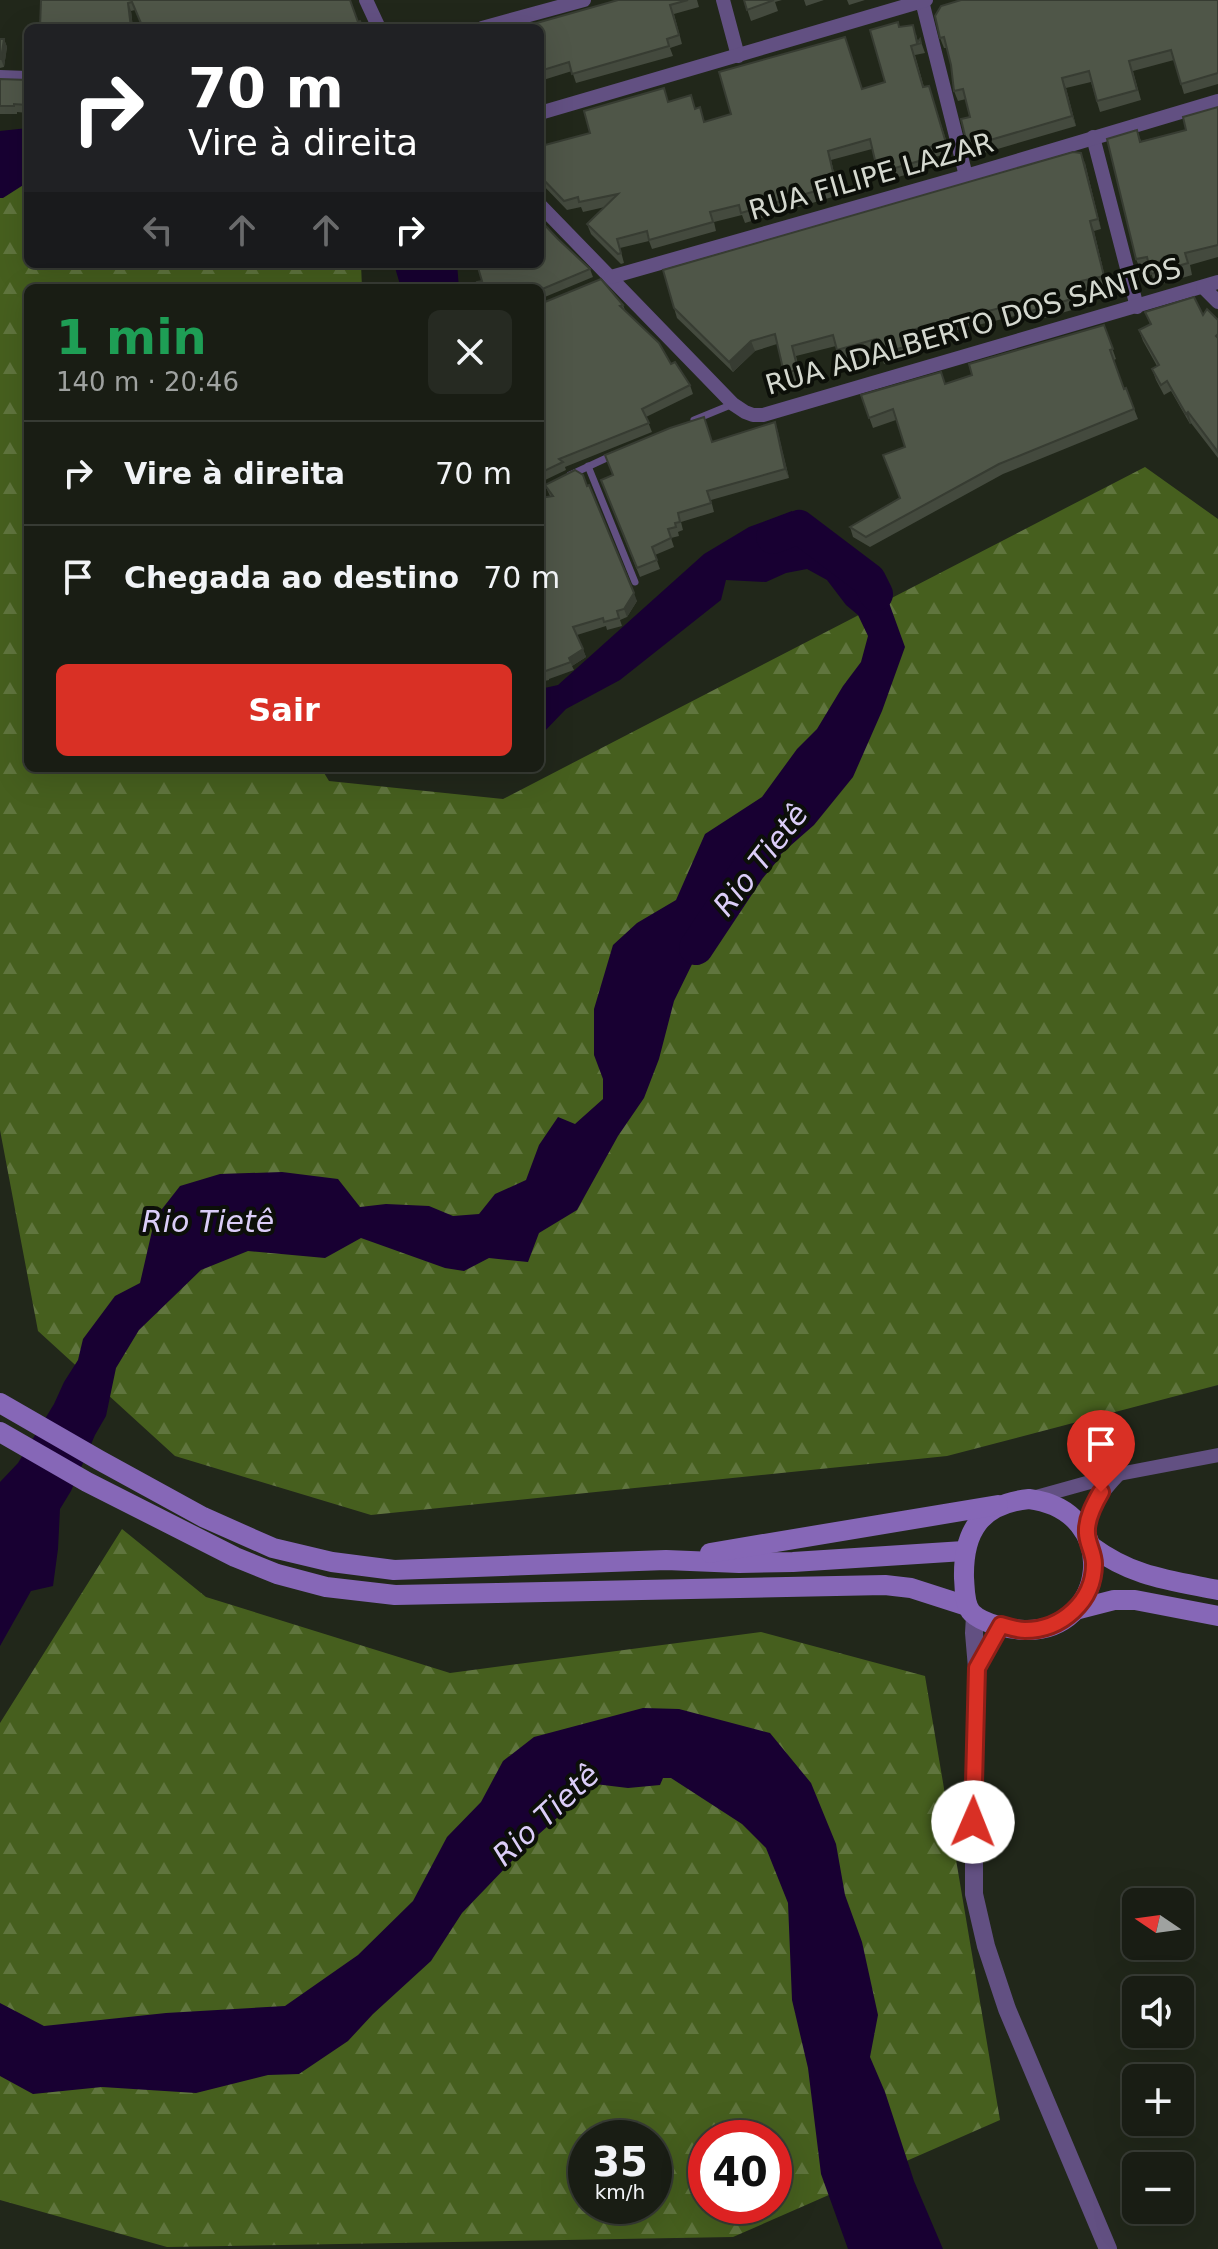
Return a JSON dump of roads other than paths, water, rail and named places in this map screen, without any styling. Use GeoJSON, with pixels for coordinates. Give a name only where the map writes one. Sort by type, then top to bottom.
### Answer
{"type":"FeatureCollection","features":[{"type":"Feature","properties":{"kind":"main road"},"geometry":{"type":"LineString","coordinates":[[6,1407],[203,1517],[273,1548],[332,1562],[394,1570],[666,1560],[793,1562],[964,1551]]}},
{"type":"Feature","properties":{"kind":"main road"},"geometry":{"type":"LineString","coordinates":[[0,1432],[87,1482],[235,1557],[277,1574],[326,1587],[395,1595],[885,1585],[911,1588],[1001,1625],[1023,1630],[1042,1629],[1060,1622],[1075,1610],[1085,1596],[1094,1563],[1089,1540],[1077,1520],[1063,1508],[1046,1501],[1029,1499],[666,1560]]}},
{"type":"Feature","properties":{"kind":"main road"},"geometry":{"type":"LineString","coordinates":[[971,1611],[964,1551],[972,1532],[985,1515],[1002,1504]]}},
{"type":"Feature","properties":{"kind":"main road"},"geometry":{"type":"LineString","coordinates":[[1089,1540],[1125,1568],[1148,1576],[1218,1590]]}},
{"type":"Feature","properties":{"kind":"main road"},"geometry":{"type":"LineString","coordinates":[[1075,1610],[1114,1600],[1135,1600],[1218,1616]]}},
{"type":"Feature","properties":{"kind":"street"},"geometry":{"type":"LineString","coordinates":[[366,0],[377,24]]}},
{"type":"Feature","properties":{"kind":"street"},"geometry":{"type":"LineString","coordinates":[[497,24],[584,0]]}},
{"type":"Feature","properties":{"kind":"street"},"geometry":{"type":"LineString","coordinates":[[723,0],[738,56]]}},
{"type":"Feature","properties":{"kind":"street"},"geometry":{"type":"LineString","coordinates":[[544,112],[924,0],[966,176]]}},
{"type":"Feature","properties":{"kind":"street"},"geometry":{"type":"LineString","coordinates":[[0,77],[24,78]]}},
{"type":"Feature","properties":{"kind":"street","name":"RUA FILIPE LAZAR"},"geometry":{"type":"LineString","coordinates":[[605,280],[1218,101]]}},
{"type":"Feature","properties":{"kind":"street"},"geometry":{"type":"LineString","coordinates":[[1093,137],[1137,307]]}},
{"type":"Feature","properties":{"kind":"street","name":"RUA ADALBERTO DOS SANTOS"},"geometry":{"type":"LineString","coordinates":[[544,210],[605,280],[733,404],[745,412],[763,415],[1211,284]]}},
{"type":"Feature","properties":{"kind":"street"},"geometry":{"type":"LineString","coordinates":[[1211,284],[1218,302]]}},
{"type":"Feature","properties":{"kind":"street"},"geometry":{"type":"LineString","coordinates":[[1029,1499],[1119,1474],[1218,1455]]}},
{"type":"Feature","properties":{"kind":"street"},"geometry":{"type":"LineString","coordinates":[[1089,1540],[1094,1504],[1119,1474]]}},
{"type":"Feature","properties":{"kind":"street"},"geometry":{"type":"LineString","coordinates":[[971,1611],[977,1668],[974,1894],[986,1946],[1007,2009],[1108,2249]]}},
{"type":"Feature","properties":{"kind":"street"},"geometry":{"type":"LineString","coordinates":[[977,1668],[1001,1625]]}},
{"type":"Feature","properties":{"kind":"lane"},"geometry":{"type":"LineString","coordinates":[[689,422],[733,404]]}},
{"type":"Feature","properties":{"kind":"lane"},"geometry":{"type":"LineString","coordinates":[[564,478],[617,453]]}},
{"type":"Feature","properties":{"kind":"lane"},"geometry":{"type":"LineString","coordinates":[[588,466],[635,582]]}},
{"type":"Feature","properties":{"kind":"water"},"geometry":{"type":"Polygon","coordinates":[[[24,128],[24,185],[3,198],[0,198],[0,131],[24,128]]]}},
{"type":"Feature","properties":{"kind":"water"},"geometry":{"type":"Polygon","coordinates":[[[395,268],[457,268],[459,284],[400,284],[395,268]]]}},
{"type":"Feature","properties":{"kind":"water","name":"Rio Tietê"},"geometry":{"type":"Polygon","coordinates":[[[792,511],[806,532],[843,561],[867,567],[888,600],[905,647],[882,711],[853,777],[814,825],[765,868],[722,895],[720,919],[698,952],[674,1001],[659,1059],[644,1098],[618,1136],[577,1210],[539,1233],[528,1262],[489,1258],[464,1271],[445,1268],[361,1238],[325,1258],[248,1251],[201,1270],[139,1330],[116,1368],[106,1416],[60,1509],[53,1586],[31,1591],[0,1646],[0,1482],[18,1463],[54,1404],[78,1360],[83,1339],[115,1296],[140,1283],[155,1218],[180,1186],[220,1174],[282,1172],[338,1179],[360,1207],[386,1204],[429,1206],[453,1216],[479,1214],[495,1194],[526,1180],[539,1145],[558,1117],[575,1124],[603,1099],[603,1079],[594,1055],[594,1009],[613,945],[637,923],[676,900],[705,834],[762,797],[797,749],[817,729],[861,662],[868,636],[858,615],[827,580],[807,569],[786,573],[766,582],[726,580],[721,600],[620,680],[566,709],[544,732],[544,688],[558,685],[704,554],[749,527],[792,511]]]}},
{"type":"Feature","properties":{"kind":"water","name":"Rio Tietê"},"geometry":{"type":"Polygon","coordinates":[[[643,1708],[679,1709],[770,1733],[811,1783],[836,1844],[845,1895],[862,1942],[878,2015],[870,2057],[885,2092],[914,2181],[943,2249],[848,2249],[821,2174],[808,2068],[792,2000],[788,1903],[766,1848],[742,1824],[671,1778],[663,1778],[660,1785],[628,1788],[595,1784],[530,1842],[462,1913],[431,1961],[348,2041],[299,2074],[268,2075],[196,2093],[102,2087],[33,2094],[0,2076],[0,2003],[44,2026],[166,2013],[285,2006],[358,1955],[413,1901],[447,1837],[481,1802],[503,1761],[534,1737],[643,1708]]]}},
{"type":"Feature","properties":{"kind":"waterway","name":"Rio Tietê"},"geometry":{"type":"LineString","coordinates":[[773,537],[799,527],[869,580],[876,594]]}},
{"type":"Feature","properties":{"kind":"waterway","name":"Rio Tietê"},"geometry":{"type":"LineString","coordinates":[[696,948],[764,850]]}}]}
